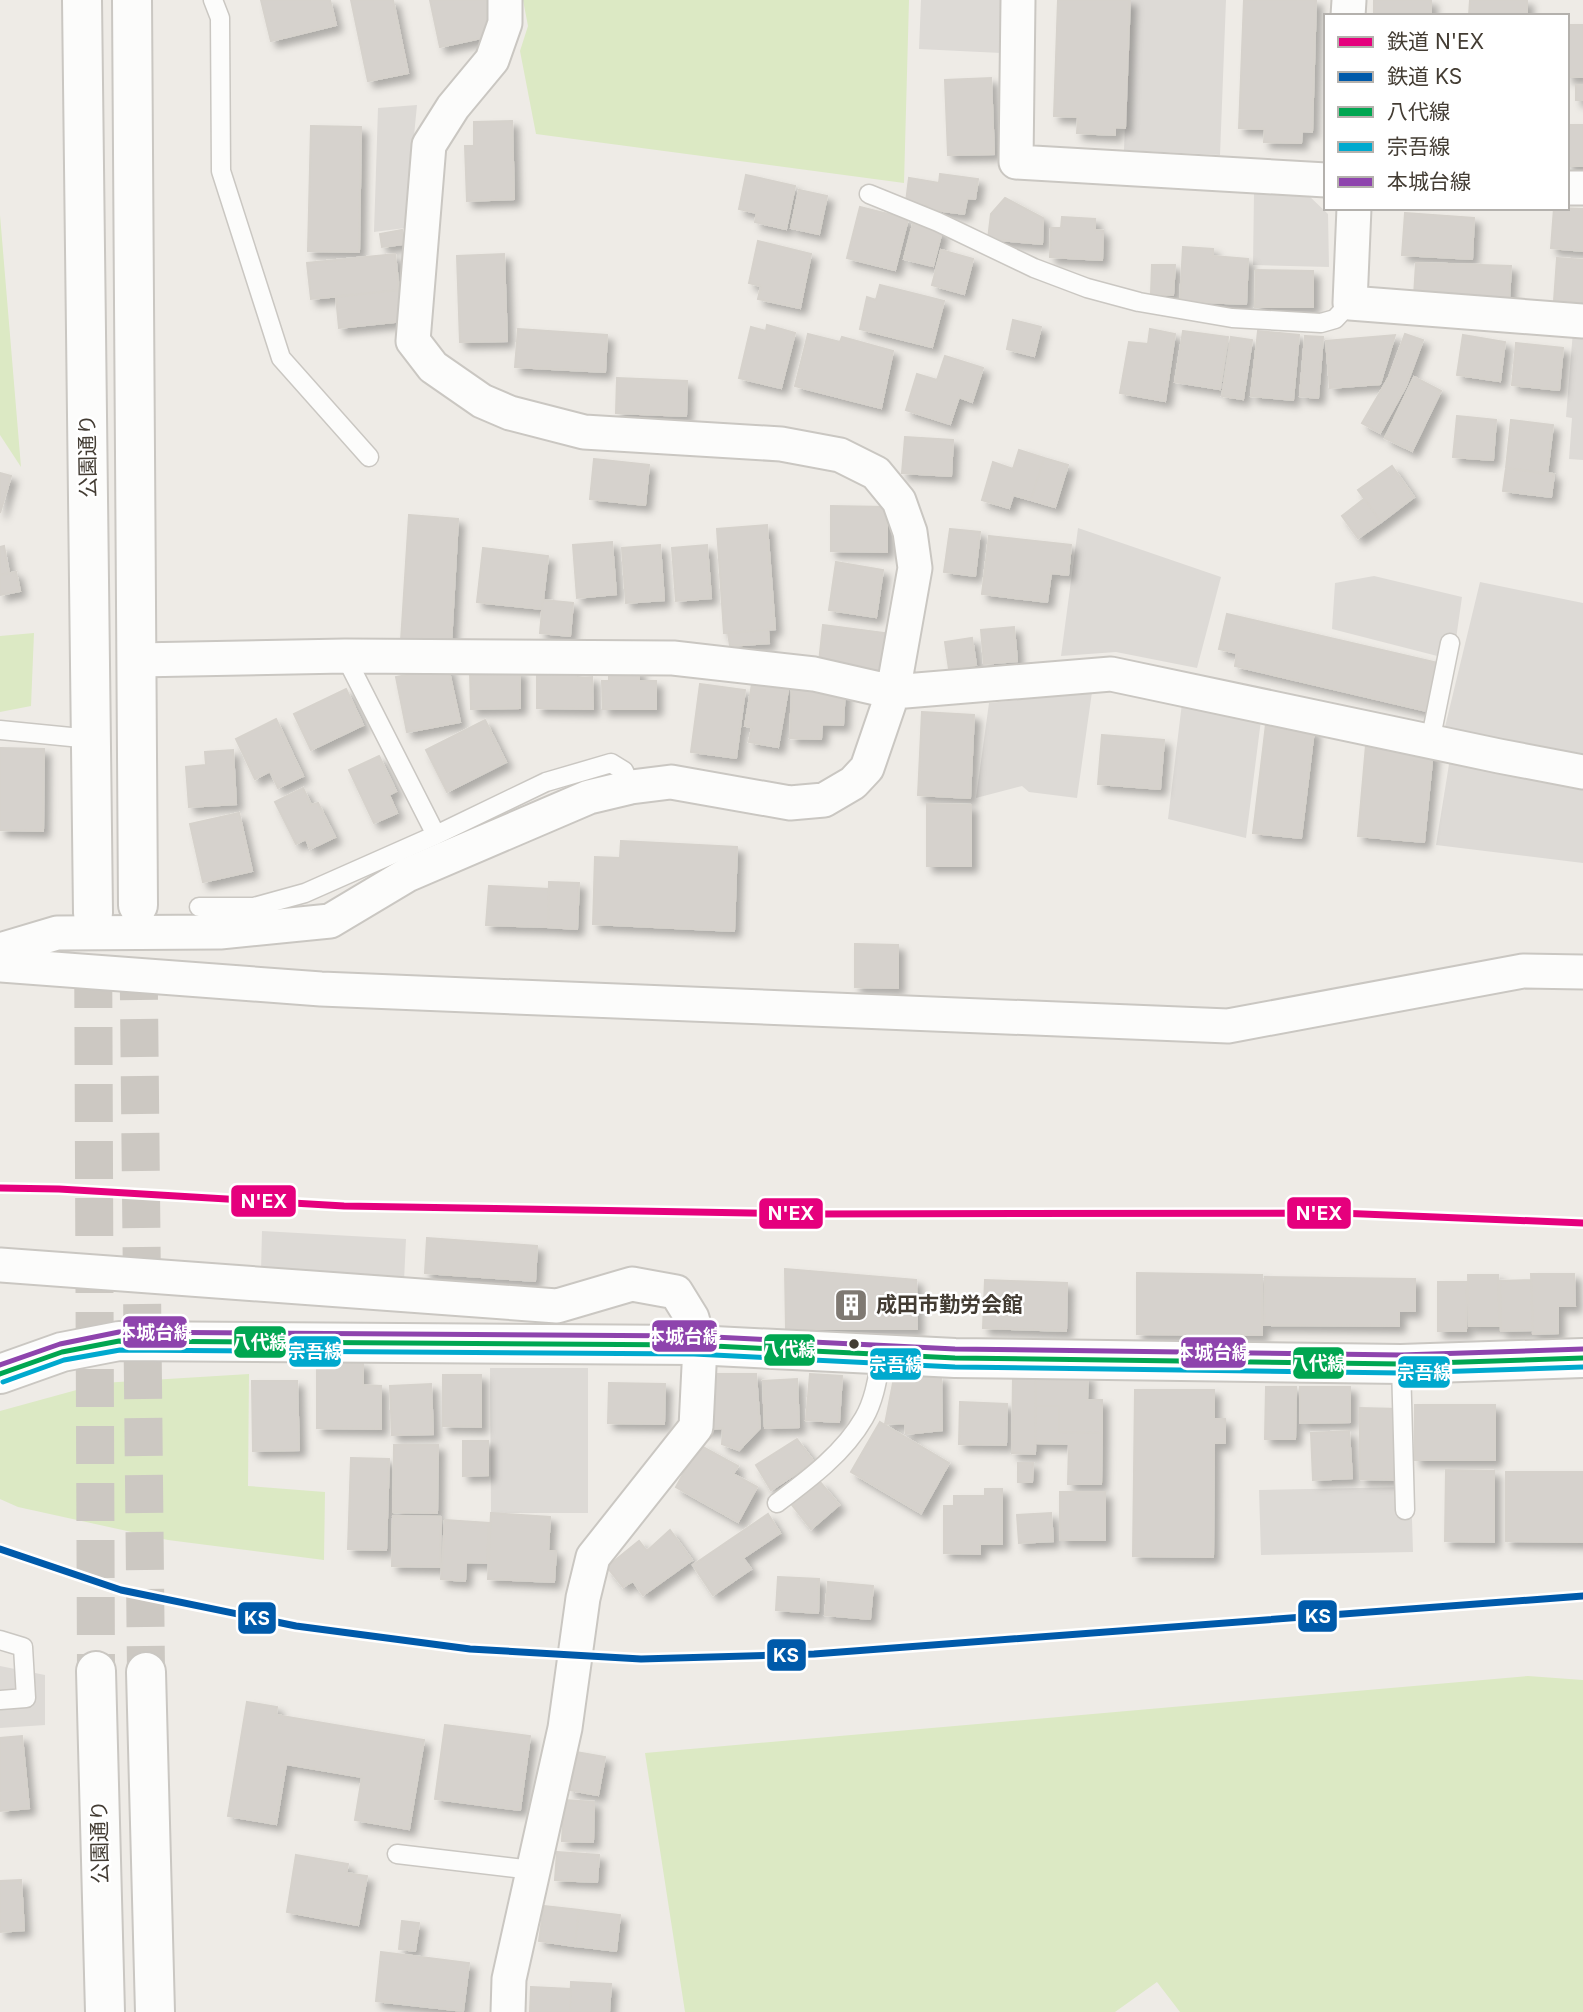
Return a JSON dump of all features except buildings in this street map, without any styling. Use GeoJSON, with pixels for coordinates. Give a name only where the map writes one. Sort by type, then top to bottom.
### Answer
{"type":"FeatureCollection","features":[{"type":"Feature","properties":{"kind":"street","name":"公園通り"},"geometry":{"type":"LineString","coordinates":[[82,0],[93,913]]}},
{"type":"Feature","properties":{"kind":"street"},"geometry":{"type":"LineString","coordinates":[[132,0],[138,905]]}},
{"type":"Feature","properties":{"kind":"street"},"geometry":{"type":"LineString","coordinates":[[0,950],[57,933],[220,932],[330,921],[407,876],[589,797],[631,787],[671,782],[790,803],[824,800],[853,783],[867,768],[893,692],[915,568],[910,532],[899,501],[876,473],[840,455],[780,444],[584,432],[510,413],[482,401],[433,366],[414,341],[429,145],[453,107],[492,60],[505,23],[505,0]]}},
{"type":"Feature","properties":{"kind":"street"},"geometry":{"type":"LineString","coordinates":[[1018,0],[1016,162],[1324,180]]}},
{"type":"Feature","properties":{"kind":"street"},"geometry":{"type":"LineString","coordinates":[[1354,210],[1350,303],[1583,321]]}},
{"type":"Feature","properties":{"kind":"street"},"geometry":{"type":"LineString","coordinates":[[137,660],[345,656],[673,658],[814,674],[893,692],[1111,674],[1583,772]]}},
{"type":"Feature","properties":{"kind":"street"},"geometry":{"type":"LineString","coordinates":[[0,965],[321,989],[1228,1026],[1523,971],[1583,972]]}},
{"type":"Feature","properties":{"kind":"street"},"geometry":{"type":"LineString","coordinates":[[0,1265],[557,1306],[632,1284],[676,1292],[692,1318],[700,1346],[696,1427],[593,1557],[583,1598],[565,1728],[509,1979],[508,2012]]}},
{"type":"Feature","properties":{"kind":"street"},"geometry":{"type":"LineString","coordinates":[[0,1374],[62,1352],[119,1341],[700,1346],[955,1358],[1401,1364],[1583,1358]]}},
{"type":"Feature","properties":{"kind":"street","name":"公園通り"},"geometry":{"type":"LineString","coordinates":[[96,1671],[105,2012]]}},
{"type":"Feature","properties":{"kind":"street"},"geometry":{"type":"LineString","coordinates":[[146,1672],[155,2012]]}},
{"type":"Feature","properties":{"kind":"lane"},"geometry":{"type":"LineString","coordinates":[[213,0],[220,18],[221,171],[281,358],[369,457]]}},
{"type":"Feature","properties":{"kind":"lane"},"geometry":{"type":"LineString","coordinates":[[869,194],[937,222],[1034,268],[1087,288],[1139,302],[1232,318],[1321,323],[1335,319],[1350,303]]}},
{"type":"Feature","properties":{"kind":"lane"},"geometry":{"type":"LineString","coordinates":[[1430,741],[1450,642]]}},
{"type":"Feature","properties":{"kind":"lane"},"geometry":{"type":"LineString","coordinates":[[345,656],[436,835]]}},
{"type":"Feature","properties":{"kind":"lane"},"geometry":{"type":"LineString","coordinates":[[0,730],[91,739]]}},
{"type":"Feature","properties":{"kind":"lane"},"geometry":{"type":"LineString","coordinates":[[199,907],[254,907],[305,892],[436,835],[546,782],[611,763],[624,772],[631,787]]}},
{"type":"Feature","properties":{"kind":"lane"},"geometry":{"type":"LineString","coordinates":[[778,1503],[836,1454],[864,1418],[875,1391],[882,1354]]}},
{"type":"Feature","properties":{"kind":"lane"},"geometry":{"type":"LineString","coordinates":[[1401,1364],[1405,1510]]}},
{"type":"Feature","properties":{"kind":"lane"},"geometry":{"type":"LineString","coordinates":[[0,1640],[23,1647],[26,1698],[0,1700]]}},
{"type":"Feature","properties":{"kind":"lane"},"geometry":{"type":"LineString","coordinates":[[397,1854],[532,1870]]}},
{"type":"Feature","properties":{"kind":"green space"},"geometry":{"type":"Polygon","coordinates":[[[523,0],[909,0],[904,183],[536,134],[520,51],[528,26],[523,0]]]}},
{"type":"Feature","properties":{"kind":"green space"},"geometry":{"type":"Polygon","coordinates":[[[0,215],[21,467],[0,435],[0,215]]]}},
{"type":"Feature","properties":{"kind":"green space"},"geometry":{"type":"Polygon","coordinates":[[[34,633],[31,706],[0,712],[0,636],[34,633]]]}},
{"type":"Feature","properties":{"kind":"green space"},"geometry":{"type":"Polygon","coordinates":[[[249,1374],[248,1486],[325,1492],[324,1560],[168,1540],[18,1507],[0,1499],[0,1411],[102,1383],[249,1374]]]}},
{"type":"Feature","properties":{"kind":"green space"},"geometry":{"type":"Polygon","coordinates":[[[1528,1676],[1583,1680],[1583,2012],[1180,2012],[1157,1982],[1115,2012],[685,2012],[645,1753],[1528,1676]]]}},
{"type":"Feature","properties":{"kind":"shaded area"},"geometry":{"type":"Polygon","coordinates":[[[921,0],[1004,0],[1001,53],[919,49],[921,0]]]}},
{"type":"Feature","properties":{"kind":"shaded area"},"geometry":{"type":"Polygon","coordinates":[[[1130,0],[1226,0],[1220,155],[1124,150],[1130,0]]]}},
{"type":"Feature","properties":{"kind":"shaded area"},"geometry":{"type":"Polygon","coordinates":[[[417,105],[405,228],[374,232],[378,108],[417,105]]]}},
{"type":"Feature","properties":{"kind":"shaded area"},"geometry":{"type":"Polygon","coordinates":[[[1254,193],[1308,195],[1328,214],[1329,267],[1253,265],[1254,193]]]}},
{"type":"Feature","properties":{"kind":"shaded area"},"geometry":{"type":"Polygon","coordinates":[[[1573,331],[1583,332],[1583,460],[1569,459],[1572,418],[1566,417],[1573,331]]]}},
{"type":"Feature","properties":{"kind":"shaded area"},"geometry":{"type":"Polygon","coordinates":[[[1078,528],[1221,577],[1197,668],[1116,652],[1061,656],[1078,528]]]}},
{"type":"Feature","properties":{"kind":"shaded area"},"geometry":{"type":"Polygon","coordinates":[[[1374,576],[1462,597],[1453,660],[1332,629],[1335,583],[1374,576]]]}},
{"type":"Feature","properties":{"kind":"shaded area"},"geometry":{"type":"Polygon","coordinates":[[[1480,582],[1583,603],[1583,756],[1445,727],[1480,582]]]}},
{"type":"Feature","properties":{"kind":"shaded area"},"geometry":{"type":"Polygon","coordinates":[[[1092,692],[1077,798],[1029,792],[1022,786],[976,798],[989,703],[1092,692]]]}},
{"type":"Feature","properties":{"kind":"shaded area"},"geometry":{"type":"Polygon","coordinates":[[[1182,703],[1261,720],[1246,838],[1168,819],[1182,703]]]}},
{"type":"Feature","properties":{"kind":"shaded area"},"geometry":{"type":"Polygon","coordinates":[[[1450,758],[1583,789],[1583,863],[1436,845],[1450,758]]]}},
{"type":"Feature","properties":{"kind":"shaded area"},"geometry":{"type":"Polygon","coordinates":[[[262,1231],[406,1239],[404,1281],[261,1272],[262,1231]]]}},
{"type":"Feature","properties":{"kind":"shaded area"},"geometry":{"type":"Polygon","coordinates":[[[490,1368],[588,1368],[588,1513],[491,1513],[490,1368]]]}},
{"type":"Feature","properties":{"kind":"shaded area"},"geometry":{"type":"Polygon","coordinates":[[[1411,1487],[1413,1552],[1261,1555],[1259,1490],[1411,1487]]]}},
{"type":"Feature","properties":{"kind":"shaded area"},"geometry":{"type":"Polygon","coordinates":[[[0,1666],[45,1675],[45,1725],[0,1728],[0,1666]]]}},
{"type":"Feature","properties":{"kind":"tunnel"},"geometry":{"type":"LineString","coordinates":[[138,905],[146,1672]]}},
{"type":"Feature","properties":{"kind":"tunnel"},"geometry":{"type":"LineString","coordinates":[[93,913],[96,1671]]}},
{"type":"Feature","properties":{"kind":"rail line","name":"N'EX"},"geometry":{"type":"LineString","coordinates":[[0,1188],[344,1206],[813,1214],[1339,1213],[1583,1223]]}},
{"type":"Feature","properties":{"kind":"rail line","name":"KS"},"geometry":{"type":"LineString","coordinates":[[0,1549],[121,1590],[296,1626],[470,1649],[641,1659],[814,1654],[1583,1596]]}},
{"type":"Feature","properties":{"kind":"transit line","name":"本城台線"},"geometry":{"type":"LineString","coordinates":[[0,1365],[60,1344],[119,1332],[694,1336],[955,1349],[1401,1355],[1583,1349]]}},
{"type":"Feature","properties":{"kind":"transit line","name":"八代線"},"geometry":{"type":"LineString","coordinates":[[0,1374],[62,1352],[119,1341],[694,1345],[955,1358],[1401,1364],[1583,1358]]}},
{"type":"Feature","properties":{"kind":"transit line","name":"宗吾線"},"geometry":{"type":"LineString","coordinates":[[3,1382],[64,1360],[120,1350],[694,1354],[955,1367],[1401,1373],[1583,1367]]}},
{"type":"Feature","properties":{"kind":"place","name":"成田市勤労会館"},"geometry":{"type":"Point","coordinates":[851,1305]}}]}
